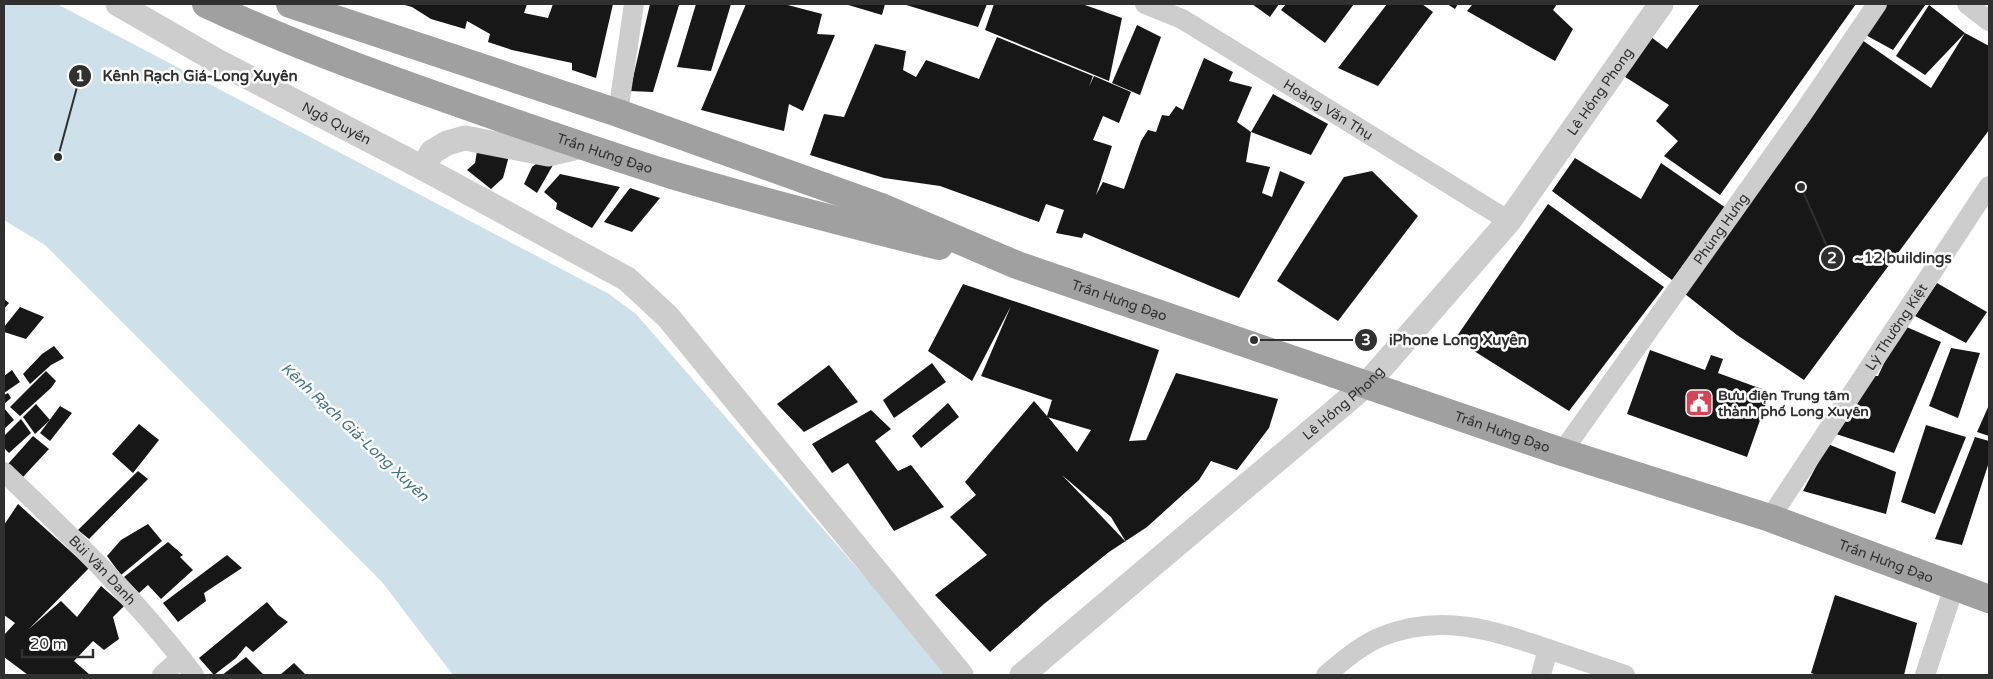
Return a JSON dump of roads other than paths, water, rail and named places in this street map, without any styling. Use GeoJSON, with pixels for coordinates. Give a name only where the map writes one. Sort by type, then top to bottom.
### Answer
{"type":"FeatureCollection","features":[{"type":"Feature","properties":{"kind":"highway","name":"Trần Hưng Đạo"},"geometry":{"type":"LineString","coordinates":[[206,4],[258,29],[365,72],[672,175],[863,228],[1017,265]]}},
{"type":"Feature","properties":{"kind":"highway","name":"Trần Hưng Đạo"},"geometry":{"type":"LineString","coordinates":[[301,7],[618,113],[881,207],[1017,265],[1562,452],[1770,518],[1989,599]]}},
{"type":"Feature","properties":{"kind":"street","name":"Ngô Quyền"},"geometry":{"type":"LineString","coordinates":[[118,4],[217,62],[423,168],[627,279],[668,317],[961,675]]}},
{"type":"Feature","properties":{"kind":"street"},"geometry":{"type":"LineString","coordinates":[[618,113],[634,4]]}},
{"type":"Feature","properties":{"kind":"street","name":"Hoàng Văn Thụ"},"geometry":{"type":"LineString","coordinates":[[1145,4],[1182,19],[1509,221]]}},
{"type":"Feature","properties":{"kind":"street","name":"Lê Hồng Phong"},"geometry":{"type":"LineString","coordinates":[[1022,675],[1367,384],[1509,221],[1661,4]]}},
{"type":"Feature","properties":{"kind":"street","name":"Phùng Hưng"},"geometry":{"type":"LineString","coordinates":[[1562,452],[1803,114],[1877,4]]}},
{"type":"Feature","properties":{"kind":"street"},"geometry":{"type":"LineString","coordinates":[[1967,4],[1989,21]]}},
{"type":"Feature","properties":{"kind":"street"},"geometry":{"type":"LineString","coordinates":[[423,168],[432,152],[447,142],[465,138],[548,154],[582,146]]}},
{"type":"Feature","properties":{"kind":"street","name":"Lý Thường Kiệt"},"geometry":{"type":"LineString","coordinates":[[1770,518],[1989,186]]}},
{"type":"Feature","properties":{"kind":"street","name":"Bùi Văn Danh"},"geometry":{"type":"LineString","coordinates":[[4,472],[74,538],[151,623],[194,675]]}},
{"type":"Feature","properties":{"kind":"street"},"geometry":{"type":"LineString","coordinates":[[1925,675],[1954,587]]}},
{"type":"Feature","properties":{"kind":"street"},"geometry":{"type":"LineString","coordinates":[[1326,675],[1362,647],[1382,636],[1441,624],[1500,632],[1625,675]]}},
{"type":"Feature","properties":{"kind":"street"},"geometry":{"type":"LineString","coordinates":[[1541,675],[1548,649]]}},
{"type":"Feature","properties":{"kind":"street"},"geometry":{"type":"LineString","coordinates":[[162,675],[181,658]]}},
{"type":"Feature","properties":{"kind":"water"},"geometry":{"type":"Polygon","coordinates":[[[4,4],[57,4],[609,294],[636,314],[950,675],[453,675],[382,582],[45,245],[4,220],[4,4]]]}},
{"type":"Feature","properties":{"kind":"place","name":"Kênh Rạch Giá-Long Xuyên"},"geometry":{"type":"Point","coordinates":[58,157]}},
{"type":"Feature","properties":{"kind":"place","name":"~12 buildings"},"geometry":{"type":"Point","coordinates":[1801,187]}},
{"type":"Feature","properties":{"kind":"place","name":"iPhone Long Xuyên"},"geometry":{"type":"Point","coordinates":[1254,340]}},
{"type":"Feature","properties":{"kind":"place","name":"Bưu điện Trung tâm thành phố Long Xuyên"},"geometry":{"type":"Point","coordinates":[1699,403]}}]}
